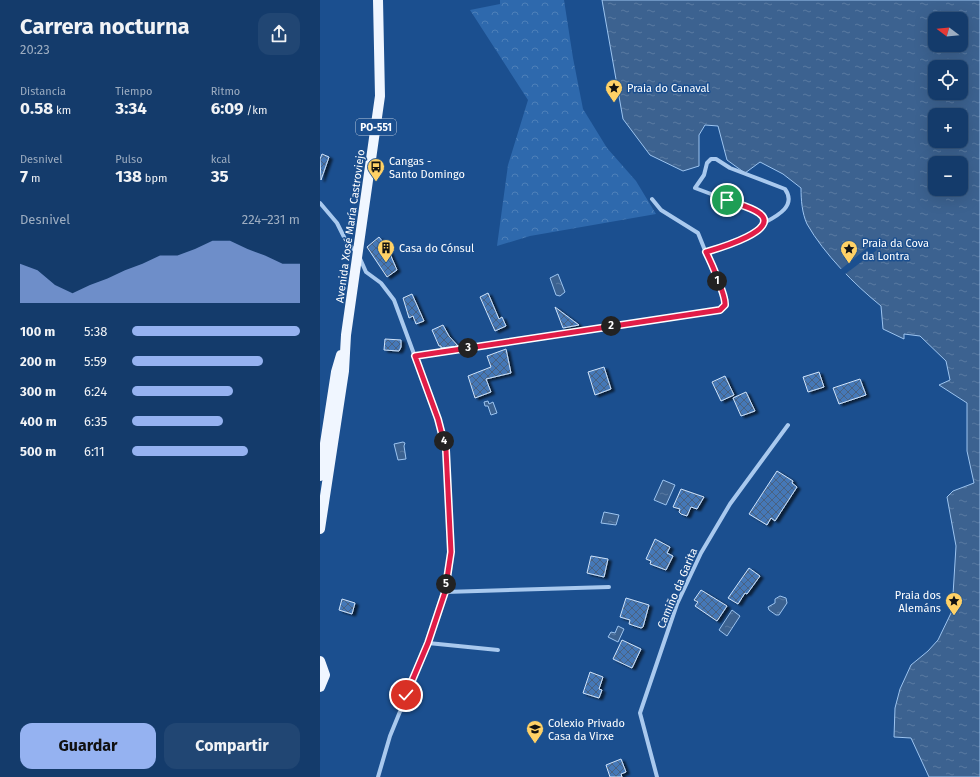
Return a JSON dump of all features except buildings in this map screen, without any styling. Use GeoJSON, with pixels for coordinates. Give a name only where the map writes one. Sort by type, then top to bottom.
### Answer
{"type":"FeatureCollection","features":[{"type":"Feature","properties":{"kind":"main road","name":"Avenida Xosé María Castroviejo"},"geometry":{"type":"LineString","coordinates":[[320,502],[321,476],[324,459],[344,370],[346,336],[380,96],[378,0]]}},
{"type":"Feature","properties":{"kind":"main road","name":"Avenida Xosé María Castroviejo"},"geometry":{"type":"LineString","coordinates":[[320,528],[324,459],[328,448],[331,428],[329,420],[336,372],[346,336]]}},
{"type":"Feature","properties":{"kind":"main road"},"geometry":{"type":"LineString","coordinates":[[320,661],[325,675],[320,687]]}},
{"type":"Feature","properties":{"kind":"street"},"geometry":{"type":"LineString","coordinates":[[706,252],[730,244],[752,234],[762,228],[764,223],[763,216],[758,212],[695,188],[704,175],[707,163],[710,159],[716,159],[730,168],[785,189],[789,194],[789,203],[779,215],[764,223]]}},
{"type":"Feature","properties":{"kind":"street"},"geometry":{"type":"LineString","coordinates":[[415,356],[720,310],[725,305],[726,298],[721,290],[698,233],[661,210],[652,199]]}},
{"type":"Feature","properties":{"kind":"street"},"geometry":{"type":"LineString","coordinates":[[320,203],[337,223],[346,241],[358,254],[366,272],[381,283],[394,300],[438,419],[446,450],[451,552],[445,592],[428,643],[390,736],[378,777]]}},
{"type":"Feature","properties":{"kind":"street","name":"Camiño da Garita"},"geometry":{"type":"LineString","coordinates":[[657,777],[640,712],[677,604],[701,553],[730,504],[788,425]]}},
{"type":"Feature","properties":{"kind":"street"},"geometry":{"type":"LineString","coordinates":[[445,592],[609,587]]}},
{"type":"Feature","properties":{"kind":"street"},"geometry":{"type":"LineString","coordinates":[[428,643],[498,650]]}},
{"type":"Feature","properties":{"kind":"green space"},"geometry":{"type":"Polygon","coordinates":[[[500,0],[564,0],[583,109],[607,148],[636,181],[656,214],[530,236],[497,246],[508,165],[528,100],[470,10],[500,4],[500,0]]]}},
{"type":"Feature","properties":{"kind":"water"},"geometry":{"type":"Polygon","coordinates":[[[602,0],[980,0],[980,777],[929,777],[911,738],[894,737],[895,708],[900,689],[911,665],[928,651],[938,640],[952,611],[956,546],[947,497],[953,491],[974,483],[967,451],[967,403],[939,385],[950,380],[946,361],[920,336],[904,334],[904,339],[883,329],[881,306],[861,289],[831,258],[807,224],[802,206],[801,188],[783,174],[760,162],[745,173],[727,160],[718,126],[705,125],[699,135],[699,166],[683,171],[650,155],[623,119],[602,0]]]}},
{"type":"Feature","properties":{"kind":"water"},"geometry":{"type":"Polygon","coordinates":[[[558,274],[565,292],[560,296],[556,295],[550,278],[558,274]]]}},
{"type":"Feature","properties":{"kind":"water"},"geometry":{"type":"Polygon","coordinates":[[[488,401],[489,404],[493,402],[497,413],[491,415],[488,406],[485,406],[484,402],[488,401]]]}},
{"type":"Feature","properties":{"kind":"water"},"geometry":{"type":"Polygon","coordinates":[[[405,443],[406,459],[398,460],[394,444],[405,443]]]}},
{"type":"Feature","properties":{"kind":"water"},"geometry":{"type":"Polygon","coordinates":[[[663,480],[675,485],[666,505],[654,500],[663,480]]]}},
{"type":"Feature","properties":{"kind":"water"},"geometry":{"type":"Polygon","coordinates":[[[604,512],[619,515],[616,525],[601,523],[604,512]]]}},
{"type":"Feature","properties":{"kind":"water"},"geometry":{"type":"Polygon","coordinates":[[[780,596],[786,598],[787,603],[779,615],[776,615],[769,610],[768,607],[775,603],[775,599],[780,596]]]}},
{"type":"Feature","properties":{"kind":"water"},"geometry":{"type":"Polygon","coordinates":[[[732,610],[740,616],[727,636],[719,630],[732,610]]]}},
{"type":"Feature","properties":{"kind":"water"},"geometry":{"type":"Polygon","coordinates":[[[618,626],[624,629],[618,642],[608,637],[611,632],[615,633],[618,626]]]}},
{"type":"Feature","properties":{"kind":"pier"},"geometry":{"type":"Polygon","coordinates":[[[872,244],[877,250],[844,275],[840,270],[872,244]]]}},
{"type":"Feature","properties":{"kind":"place","name":"Praia do Canaval"},"geometry":{"type":"Point","coordinates":[614,103]}},
{"type":"Feature","properties":{"kind":"place","name":"Cangas - Santo Domingo"},"geometry":{"type":"Point","coordinates":[376,182]}},
{"type":"Feature","properties":{"kind":"place","name":"Casa do Cónsul"},"geometry":{"type":"Point","coordinates":[386,263]}},
{"type":"Feature","properties":{"kind":"place","name":"Praia da Cova da Lontra"},"geometry":{"type":"Point","coordinates":[849,264]}},
{"type":"Feature","properties":{"kind":"place","name":"Praia dos Alemáns"},"geometry":{"type":"Point","coordinates":[954,616]}},
{"type":"Feature","properties":{"kind":"place","name":"Colexio Privado Casa da Virxe"},"geometry":{"type":"Point","coordinates":[535,744]}},
{"type":"Feature","properties":{"kind":"route"},"geometry":{"type":"LineString","coordinates":[[406,695],[428,643],[445,592],[451,552],[446,450],[438,419],[415,356],[720,310],[725,305],[726,298],[721,290],[706,252],[730,244],[752,234],[762,228],[764,223],[763,216],[758,212],[727,200]]}}]}
